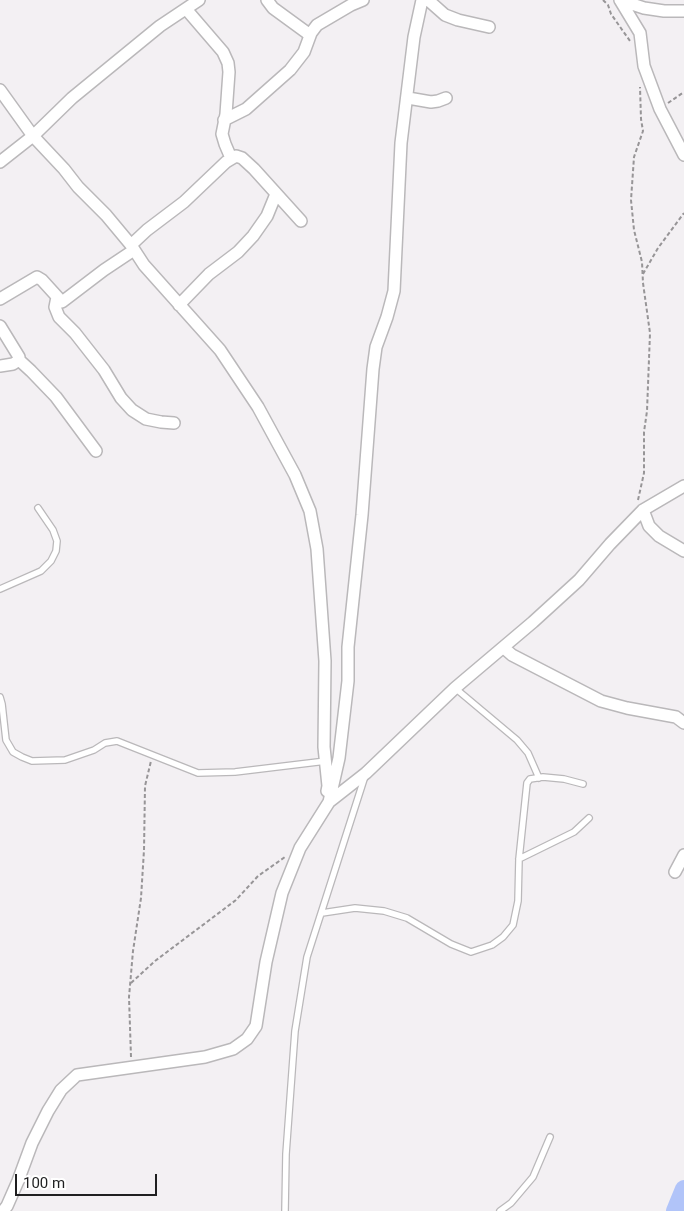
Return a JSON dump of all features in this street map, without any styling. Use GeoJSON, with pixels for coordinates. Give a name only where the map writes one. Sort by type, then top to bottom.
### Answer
{"type":"FeatureCollection","features":[{"type":"Feature","properties":{"kind":"street"},"geometry":{"type":"LineString","coordinates":[[0,162],[33,136],[72,98],[160,26],[199,0]]}},
{"type":"Feature","properties":{"kind":"street"},"geometry":{"type":"LineString","coordinates":[[267,0],[273,8],[310,35]]}},
{"type":"Feature","properties":{"kind":"street"},"geometry":{"type":"LineString","coordinates":[[224,120],[246,109],[290,70],[304,52],[310,35],[317,25],[323,20],[363,0]]}},
{"type":"Feature","properties":{"kind":"street"},"geometry":{"type":"LineString","coordinates":[[329,802],[339,758],[348,681],[348,647],[362,515],[375,354],[394,291],[401,143],[414,37],[422,0]]}},
{"type":"Feature","properties":{"kind":"street"},"geometry":{"type":"LineString","coordinates":[[428,0],[445,15],[489,27]]}},
{"type":"Feature","properties":{"kind":"street"},"geometry":{"type":"LineString","coordinates":[[620,0],[644,8],[684,11]]}},
{"type":"Feature","properties":{"kind":"street"},"geometry":{"type":"LineString","coordinates":[[620,0],[640,33],[644,66],[660,109],[684,155]]}},
{"type":"Feature","properties":{"kind":"street"},"geometry":{"type":"LineString","coordinates":[[186,9],[223,52],[228,63],[229,72],[222,134],[231,158]]}},
{"type":"Feature","properties":{"kind":"street"},"geometry":{"type":"LineString","coordinates":[[0,90],[33,136],[220,350],[258,407],[295,475],[310,510],[317,549],[325,661],[324,747],[328,786],[322,813]]}},
{"type":"Feature","properties":{"kind":"street"},"geometry":{"type":"LineString","coordinates":[[408,98],[431,102],[446,98]]}},
{"type":"Feature","properties":{"kind":"street"},"geometry":{"type":"LineString","coordinates":[[0,298],[37,277],[42,280],[60,302],[64,301],[132,248],[147,230],[184,202],[231,158],[236,156],[242,158],[300,221]]}},
{"type":"Feature","properties":{"kind":"street"},"geometry":{"type":"LineString","coordinates":[[179,305],[209,274],[238,252],[253,236],[267,216],[276,194]]}},
{"type":"Feature","properties":{"kind":"street"},"geometry":{"type":"LineString","coordinates":[[57,298],[55,307],[59,317],[75,333],[104,370],[121,398],[132,410],[146,419],[174,423]]}},
{"type":"Feature","properties":{"kind":"street"},"geometry":{"type":"LineString","coordinates":[[0,326],[19,360],[56,397],[96,451]]}},
{"type":"Feature","properties":{"kind":"street"},"geometry":{"type":"LineString","coordinates":[[0,366],[13,364],[19,360]]}},
{"type":"Feature","properties":{"kind":"street"},"geometry":{"type":"LineString","coordinates":[[3,1211],[11,1198],[32,1143],[61,1090],[78,1075],[204,1057],[233,1049],[247,1039],[256,1026],[266,962],[282,893],[300,848],[329,802],[366,773],[455,688],[504,648],[579,580],[610,544],[641,513],[684,486]]}},
{"type":"Feature","properties":{"kind":"street"},"geometry":{"type":"LineString","coordinates":[[641,513],[649,526],[659,536],[684,551]]}},
{"type":"Feature","properties":{"kind":"street"},"geometry":{"type":"LineString","coordinates":[[504,648],[512,655],[601,701],[676,717],[684,724]]}},
{"type":"Feature","properties":{"kind":"street"},"geometry":{"type":"LineString","coordinates":[[675,872],[684,856]]}},
{"type":"Feature","properties":{"kind":"lane"},"geometry":{"type":"LineString","coordinates":[[0,589],[41,571],[51,561],[58,541],[38,508]]}},
{"type":"Feature","properties":{"kind":"lane"},"geometry":{"type":"LineString","coordinates":[[455,688],[517,740],[528,753],[539,778]]}},
{"type":"Feature","properties":{"kind":"lane"},"geometry":{"type":"LineString","coordinates":[[0,697],[6,740],[13,752],[22,758],[32,761],[65,760],[94,750],[105,743],[117,741],[198,773],[235,772],[326,761]]}},
{"type":"Feature","properties":{"kind":"lane"},"geometry":{"type":"LineString","coordinates":[[285,1211],[286,1154],[295,1031],[307,957],[366,773]]}},
{"type":"Feature","properties":{"kind":"lane"},"geometry":{"type":"LineString","coordinates":[[322,913],[355,908],[384,911],[407,918],[450,944],[462,949],[472,952],[492,945],[503,938],[513,925],[518,901],[519,859],[527,783],[530,779],[544,777],[564,779],[583,784]]}},
{"type":"Feature","properties":{"kind":"lane"},"geometry":{"type":"LineString","coordinates":[[519,859],[574,832],[589,818]]}},
{"type":"Feature","properties":{"kind":"lane"},"geometry":{"type":"LineString","coordinates":[[500,1211],[511,1203],[533,1177],[550,1137]]}},
{"type":"Feature","properties":{"kind":"path"},"geometry":{"type":"LineString","coordinates":[[603,0],[633,45]]}},
{"type":"Feature","properties":{"kind":"path"},"geometry":{"type":"LineString","coordinates":[[640,83],[643,131],[634,157],[631,200],[634,230],[641,251],[650,333],[647,411],[644,432],[644,473],[638,498],[641,513]]}},
{"type":"Feature","properties":{"kind":"path"},"geometry":{"type":"LineString","coordinates":[[660,109],[684,92]]}},
{"type":"Feature","properties":{"kind":"path"},"geometry":{"type":"LineString","coordinates":[[643,274],[658,248],[684,214]]}},
{"type":"Feature","properties":{"kind":"path"},"geometry":{"type":"LineString","coordinates":[[131,1067],[129,1034],[130,983],[142,888],[145,786],[153,755]]}},
{"type":"Feature","properties":{"kind":"path"},"geometry":{"type":"LineString","coordinates":[[130,983],[155,961],[236,900],[267,868],[300,848]]}},
{"type":"Feature","properties":{"kind":"waterway"},"geometry":{"type":"LineString","coordinates":[[675,1211],[684,1189]]}}]}
